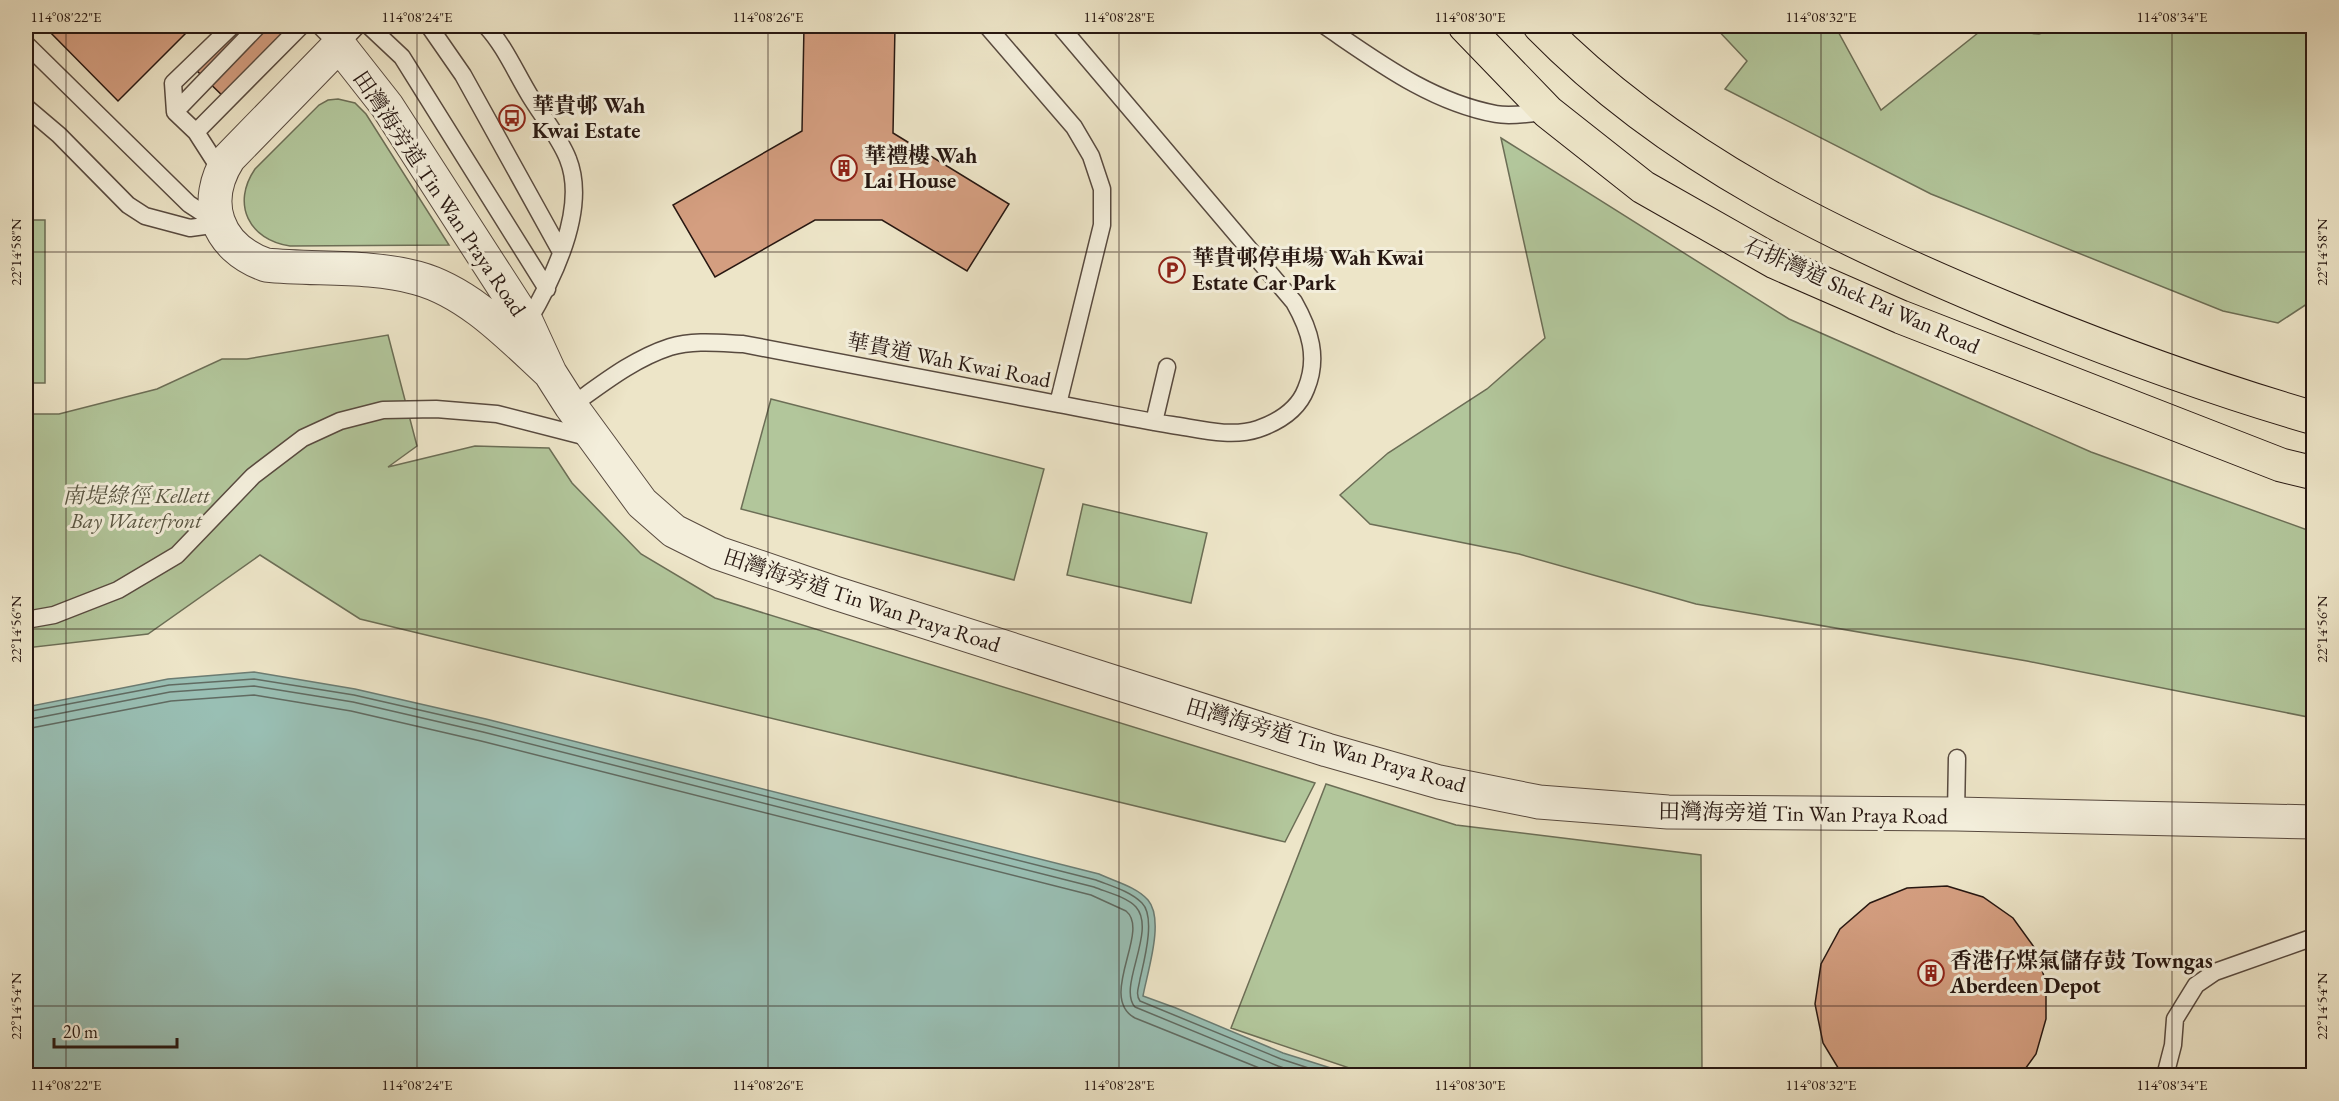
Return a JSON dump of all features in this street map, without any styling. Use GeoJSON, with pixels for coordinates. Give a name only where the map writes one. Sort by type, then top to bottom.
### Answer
{"type":"FeatureCollection","features":[{"type":"Feature","properties":{"kind":"main road","name":"石排灣道 Shek Pai Wan Road"},"geometry":{"type":"LineString","coordinates":[[1465,26],[1548,112],[1643,187],[1775,262],[1901,317],[2281,465],[2313,473]]}},
{"type":"Feature","properties":{"kind":"main road","name":"石排灣道 Shek Pai Wan Road"},"geometry":{"type":"LineString","coordinates":[[1540,26],[1593,76],[1678,142],[1724,171],[1833,231],[1947,284],[2110,351],[2177,376],[2313,418]]}},
{"type":"Feature","properties":{"kind":"street","name":"田灣海旁道 Tin Wan Praya Road"},"geometry":{"type":"LineString","coordinates":[[550,373],[503,330],[457,295],[417,278],[378,272],[266,265],[250,260],[226,238],[219,224],[214,197],[221,171],[229,158],[338,32],[527,324],[550,373],[595,439],[642,503],[675,531],[718,553],[835,593],[1327,750],[1438,782],[1539,802],[1668,812],[1956,814],[2313,822]]}},
{"type":"Feature","properties":{"kind":"lane"},"geometry":{"type":"LineString","coordinates":[[221,171],[196,132],[175,112],[173,83],[232,26]]}},
{"type":"Feature","properties":{"kind":"lane"},"geometry":{"type":"LineString","coordinates":[[175,112],[258,26]]}},
{"type":"Feature","properties":{"kind":"lane"},"geometry":{"type":"LineString","coordinates":[[196,132],[301,26]]}},
{"type":"Feature","properties":{"kind":"lane"},"geometry":{"type":"LineString","coordinates":[[369,26],[402,57],[547,289]]}},
{"type":"Feature","properties":{"kind":"lane"},"geometry":{"type":"LineString","coordinates":[[429,26],[463,75],[561,252]]}},
{"type":"Feature","properties":{"kind":"lane"},"geometry":{"type":"LineString","coordinates":[[486,26],[568,159],[574,194],[570,224],[561,252],[547,289],[527,324]]}},
{"type":"Feature","properties":{"kind":"lane","name":"華貴道 Wah Kwai Road"},"geometry":{"type":"LineString","coordinates":[[571,406],[635,362],[671,346],[707,342],[743,344],[1058,404],[1102,225],[1102,189],[1091,156],[1074,127],[987,26]]}},
{"type":"Feature","properties":{"kind":"lane"},"geometry":{"type":"LineString","coordinates":[[1058,404],[1227,433],[1257,429],[1284,417],[1303,399],[1312,375],[1313,351],[1306,324],[1294,302],[1060,26]]}},
{"type":"Feature","properties":{"kind":"lane"},"geometry":{"type":"LineString","coordinates":[[1325,26],[1393,73],[1442,97],[1497,114],[1548,112]]}},
{"type":"Feature","properties":{"kind":"lane"},"geometry":{"type":"LineString","coordinates":[[26,44],[189,204],[219,224]]}},
{"type":"Feature","properties":{"kind":"lane"},"geometry":{"type":"LineString","coordinates":[[26,107],[59,135],[128,205],[145,216],[190,228],[219,224]]}},
{"type":"Feature","properties":{"kind":"lane"},"geometry":{"type":"LineString","coordinates":[[1154,422],[1167,367]]}},
{"type":"Feature","properties":{"kind":"lane"},"geometry":{"type":"LineString","coordinates":[[26,620],[54,615],[118,590],[177,555],[253,476],[303,438],[340,421],[382,410],[436,409],[497,414],[595,439]]}},
{"type":"Feature","properties":{"kind":"lane"},"geometry":{"type":"LineString","coordinates":[[1956,814],[1957,758]]}},
{"type":"Feature","properties":{"kind":"lane"},"geometry":{"type":"LineString","coordinates":[[2165,1076],[2173,1045],[2175,1019],[2196,985],[2215,972],[2313,937]]}},
{"type":"Feature","properties":{"kind":"green space"},"geometry":{"type":"Polygon","coordinates":[[[1714,26],[1835,26],[1881,110],[1983,29],[2039,34],[2065,26],[2313,26],[2313,300],[2278,323],[2223,311],[1931,194],[1725,89],[1747,61],[1714,26]]]}},
{"type":"Feature","properties":{"kind":"green space"},"geometry":{"type":"Polygon","coordinates":[[[338,99],[355,103],[366,114],[449,245],[290,246],[264,236],[255,228],[248,218],[245,195],[248,182],[255,169],[319,105],[328,100],[338,99]]]}},
{"type":"Feature","properties":{"kind":"green space"},"geometry":{"type":"Polygon","coordinates":[[[1501,138],[1789,319],[2091,452],[2313,532],[2313,718],[2027,661],[1696,604],[1519,554],[1370,524],[1340,495],[1388,453],[1487,389],[1545,338],[1501,138]]]}},
{"type":"Feature","properties":{"kind":"green space"},"geometry":{"type":"Polygon","coordinates":[[[26,220],[45,220],[45,383],[26,383],[26,220]]]}},
{"type":"Feature","properties":{"kind":"green space","name":"南堤綠徑 Kellett Bay Waterfront"},"geometry":{"type":"Polygon","coordinates":[[[388,335],[417,446],[388,467],[475,446],[549,448],[572,483],[641,554],[715,598],[1315,783],[1285,842],[360,619],[260,555],[148,634],[26,648],[26,414],[59,414],[157,389],[222,359],[247,359],[388,335]]]}},
{"type":"Feature","properties":{"kind":"green space"},"geometry":{"type":"Polygon","coordinates":[[[771,399],[1044,469],[1014,580],[741,509],[771,399]]]}},
{"type":"Feature","properties":{"kind":"green space"},"geometry":{"type":"Polygon","coordinates":[[[1083,504],[1207,533],[1191,603],[1067,575],[1083,504]]]}},
{"type":"Feature","properties":{"kind":"green space"},"geometry":{"type":"Polygon","coordinates":[[[1326,784],[1456,825],[1701,855],[1702,1075],[1370,1075],[1231,1028],[1326,784]]]}},
{"type":"Feature","properties":{"kind":"water"},"geometry":{"type":"Polygon","coordinates":[[[254,672],[355,689],[486,719],[1099,874],[1138,891],[1148,900],[1153,909],[1155,933],[1143,996],[1283,1053],[1353,1075],[26,1075],[26,707],[168,679],[254,672]]]}},
{"type":"Feature","properties":{"kind":"building"},"geometry":{"type":"Polygon","coordinates":[[[44,26],[193,26],[118,101],[44,26]]]}},
{"type":"Feature","properties":{"kind":"building"},"geometry":{"type":"Polygon","coordinates":[[[237,26],[274,26],[290,42],[230,103],[194,68],[237,26]]]}},
{"type":"Feature","properties":{"kind":"building","name":"華禮樓 Wah Lai House"},"geometry":{"type":"Polygon","coordinates":[[[804,26],[895,26],[893,133],[1009,204],[967,271],[882,220],[815,220],[715,277],[673,205],[802,131],[804,26]]]}},
{"type":"Feature","properties":{"kind":"building","name":"香港仔煤氣儲存鼓 Towngas Aberdeen Depot"},"geometry":{"type":"Polygon","coordinates":[[[1947,886],[1983,897],[2013,918],[2034,947],[2046,982],[2046,1019],[2036,1054],[2020,1076],[1843,1076],[1823,1043],[1815,1004],[1821,964],[1840,929],[1870,903],[1907,888],[1947,886]]]}},
{"type":"Feature","properties":{"kind":"place","name":"華貴邨 Wah Kwai Estate"},"geometry":{"type":"Point","coordinates":[512,118]}},
{"type":"Feature","properties":{"kind":"place","name":"華禮樓 Wah Lai House"},"geometry":{"type":"Point","coordinates":[844,168]}},
{"type":"Feature","properties":{"kind":"place","name":"華貴邨停車場 Wah Kwai Estate Car Park"},"geometry":{"type":"Point","coordinates":[1172,270]}},
{"type":"Feature","properties":{"kind":"place","name":"香港仔煤氣儲存鼓 Towngas Aberdeen Depot"},"geometry":{"type":"Point","coordinates":[1931,973]}}]}
